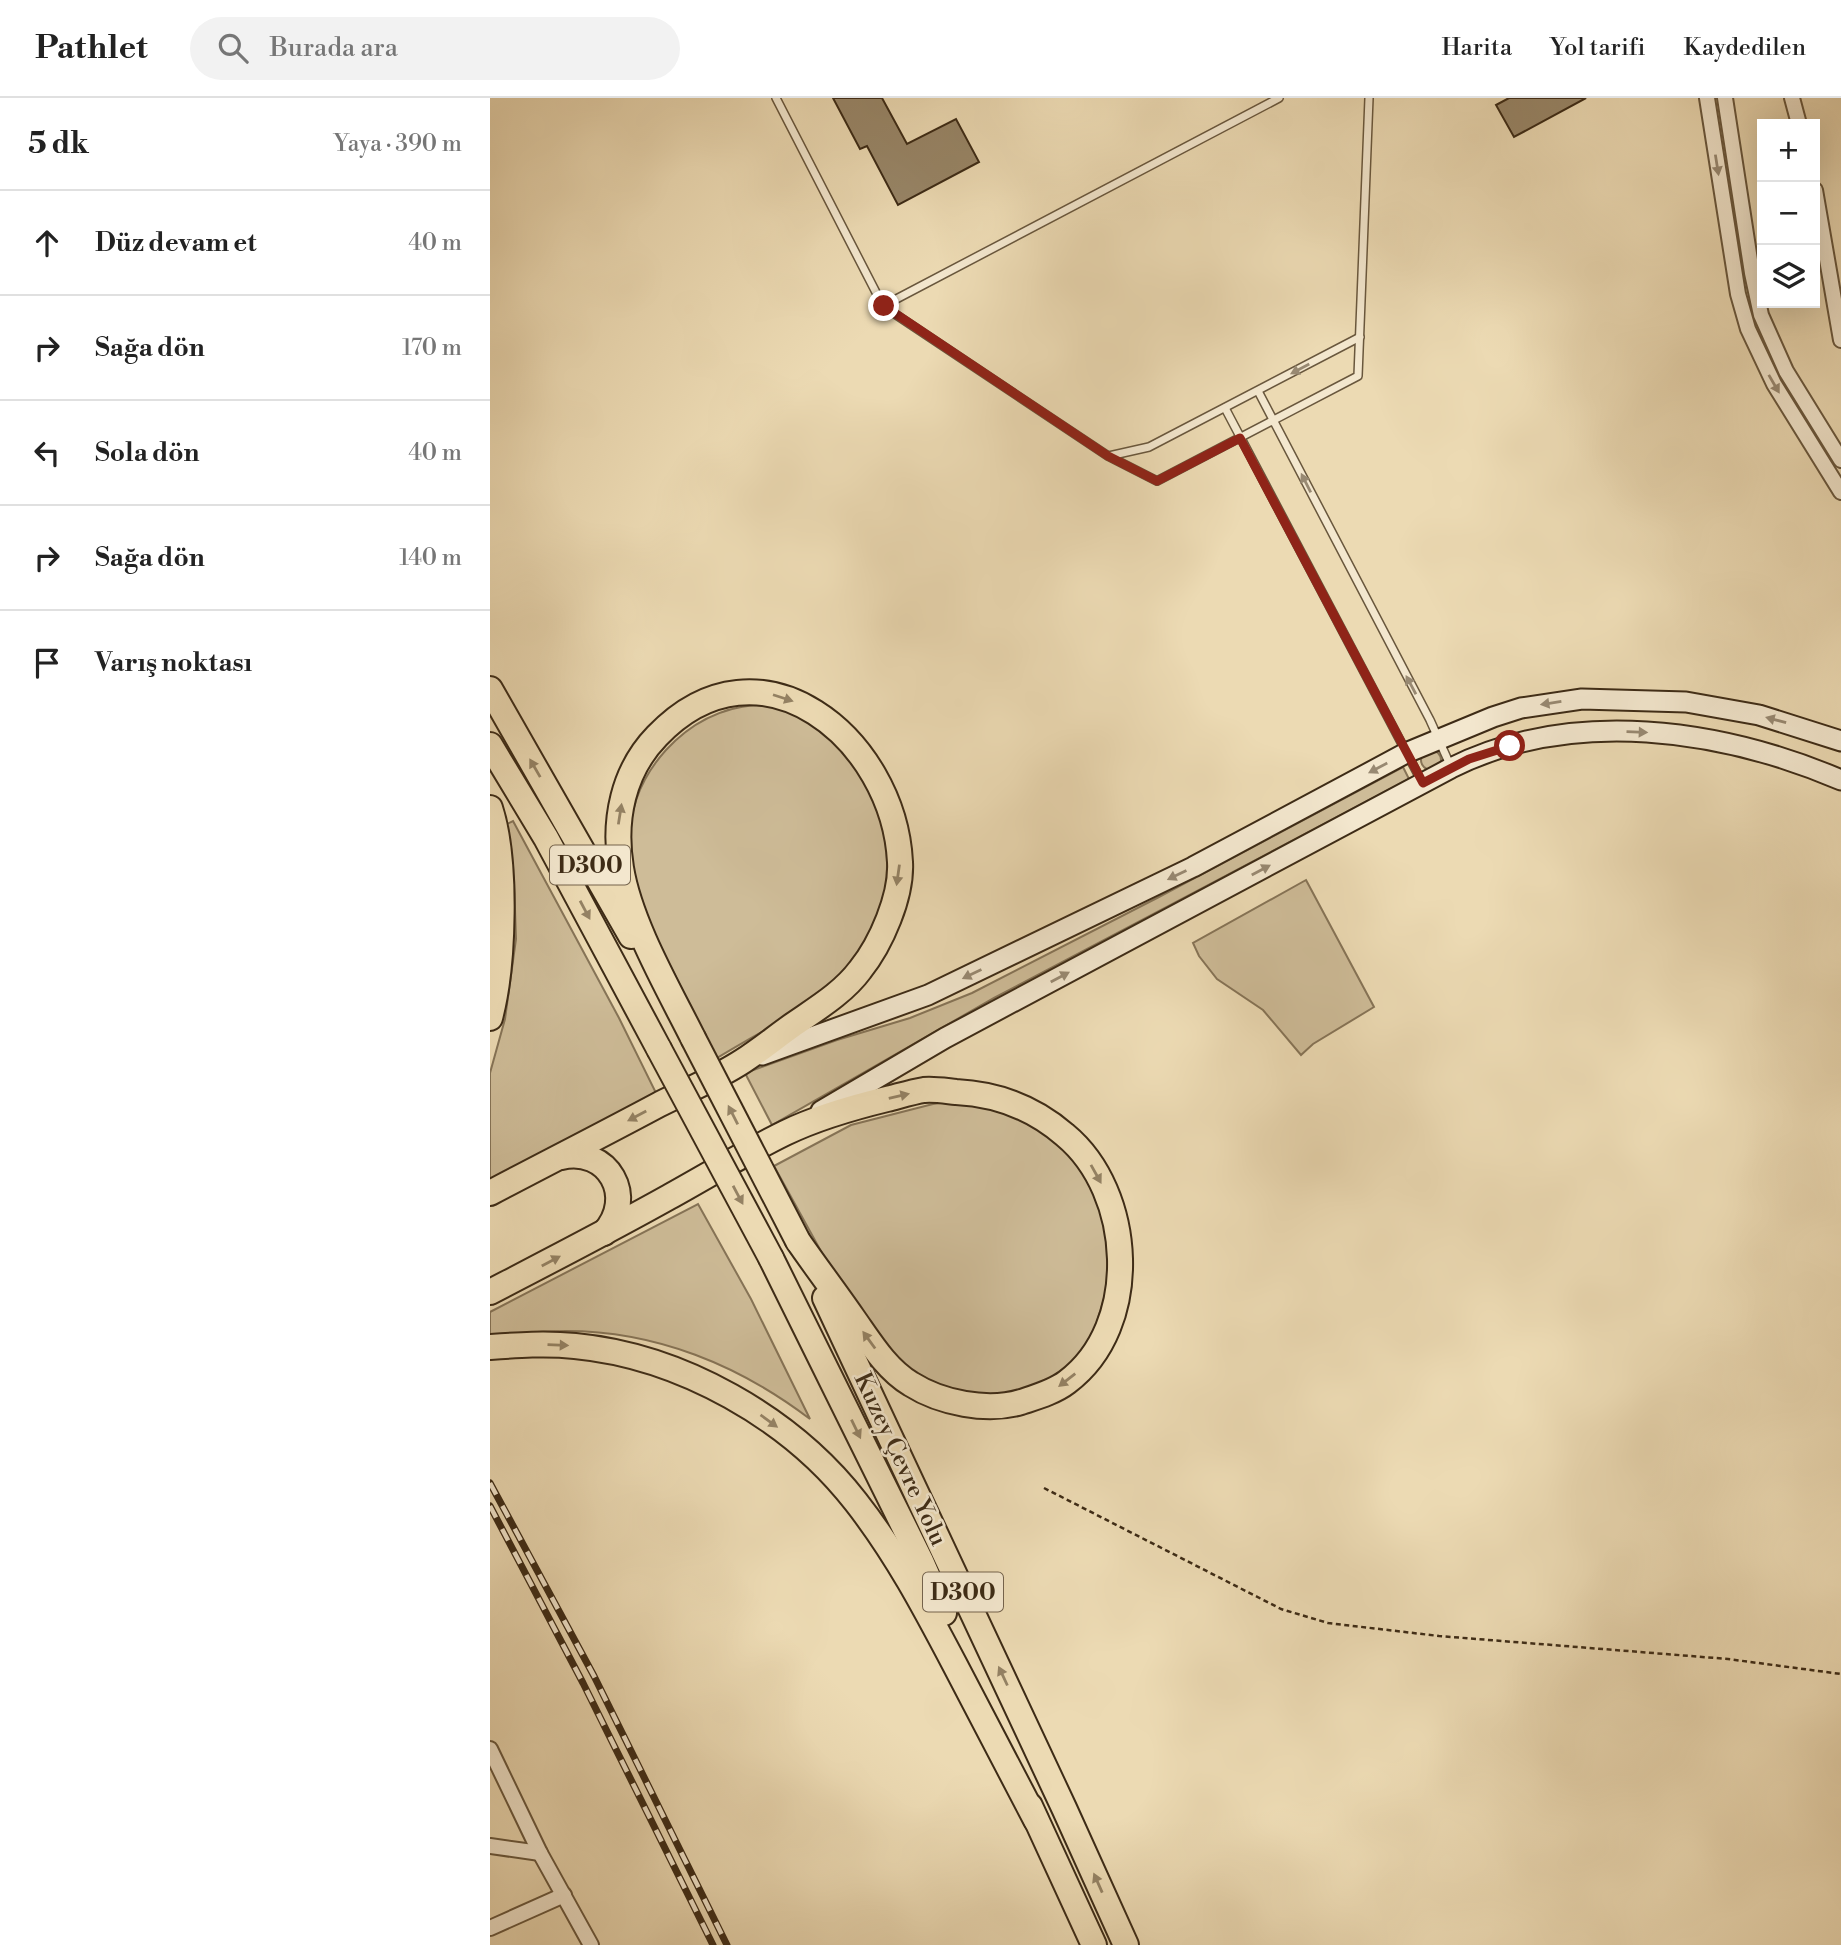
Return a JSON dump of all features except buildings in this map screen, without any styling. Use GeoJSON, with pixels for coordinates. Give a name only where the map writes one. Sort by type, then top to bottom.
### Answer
{"type":"FeatureCollection","features":[{"type":"Feature","properties":{"kind":"highway","name":"D300"},"geometry":{"type":"LineString","coordinates":[[490,690],[632,938],[694,1038],[798,1241]]}},
{"type":"Feature","properties":{"kind":"highway"},"geometry":{"type":"LineString","coordinates":[[490,1193],[741,1062],[829,1000],[859,971],[881,936],[894,901],[900,864],[895,828],[883,792],[863,758],[838,729],[810,708],[774,694],[738,692],[705,702],[673,719],[647,746],[625,789],[618,820],[621,868],[635,915],[694,1038]]}},
{"type":"Feature","properties":{"kind":"highway","name":"Kuzey Çevre Yolu"},"geometry":{"type":"LineString","coordinates":[[490,745],[546,838],[771,1258],[921,1562],[1094,1945]]}},
{"type":"Feature","properties":{"kind":"highway"},"geometry":{"type":"LineString","coordinates":[[490,808],[500,871],[501,922],[498,968],[490,1018]]}},
{"type":"Feature","properties":{"kind":"highway"},"geometry":{"type":"LineString","coordinates":[[490,1292],[788,1132],[866,1104],[926,1090],[982,1093],[1027,1108],[1067,1136],[1088,1161],[1115,1217],[1120,1279],[1106,1336],[1067,1382],[1041,1396],[1010,1406],[976,1406],[943,1398],[911,1384],[885,1362],[798,1241]]}},
{"type":"Feature","properties":{"kind":"highway"},"geometry":{"type":"LineString","coordinates":[[559,1157],[587,1157],[604,1166],[615,1181],[618,1209],[604,1233]]}},
{"type":"Feature","properties":{"kind":"highway","name":"Kuzey Çevre Yolu"},"geometry":{"type":"LineString","coordinates":[[798,1241],[1059,1795],[1126,1945]]}},
{"type":"Feature","properties":{"kind":"highway"},"geometry":{"type":"LineString","coordinates":[[490,1347],[532,1344],[576,1346],[615,1352],[652,1362],[723,1393],[759,1414],[790,1437],[846,1490],[885,1541],[912,1584],[1036,1821]]}},
{"type":"Feature","properties":{"kind":"street"},"geometry":{"type":"LineString","coordinates":[[1707,98],[1738,294],[1748,330],[1774,384],[1841,492]]}},
{"type":"Feature","properties":{"kind":"street"},"geometry":{"type":"LineString","coordinates":[[1725,98],[1761,315],[1786,371],[1841,460]]}},
{"type":"Feature","properties":{"kind":"street"},"geometry":{"type":"LineString","coordinates":[[1792,98],[1798,119]]}},
{"type":"Feature","properties":{"kind":"street"},"geometry":{"type":"LineString","coordinates":[[1820,219],[1841,340]]}},
{"type":"Feature","properties":{"kind":"street"},"geometry":{"type":"LineString","coordinates":[[741,1062],[928,995],[1193,867],[1406,753],[1521,708],[1553,702],[1606,698],[1658,699],[1710,705],[1782,722],[1841,741]]}},
{"type":"Feature","properties":{"kind":"street"},"geometry":{"type":"LineString","coordinates":[[788,1132],[945,1038],[1451,768],[1490,752],[1548,737],[1585,733],[1646,732],[1750,748],[1841,780]]}},
{"type":"Feature","properties":{"kind":"street"},"geometry":{"type":"LineString","coordinates":[[490,1749],[540,1853],[592,1945]]}},
{"type":"Feature","properties":{"kind":"street"},"geometry":{"type":"LineString","coordinates":[[490,1846],[540,1853]]}},
{"type":"Feature","properties":{"kind":"street"},"geometry":{"type":"LineString","coordinates":[[490,1928],[564,1895]]}},
{"type":"Feature","properties":{"kind":"lane"},"geometry":{"type":"LineString","coordinates":[[776,98],[884,306],[1108,456],[1157,481],[1358,376],[1368,98]]}},
{"type":"Feature","properties":{"kind":"lane"},"geometry":{"type":"LineString","coordinates":[[884,306],[1279,98]]}},
{"type":"Feature","properties":{"kind":"lane"},"geometry":{"type":"LineString","coordinates":[[1108,456],[1149,447],[1360,337]]}},
{"type":"Feature","properties":{"kind":"lane"},"geometry":{"type":"LineString","coordinates":[[1258,391],[1440,740],[1451,768]]}},
{"type":"Feature","properties":{"kind":"lane"},"geometry":{"type":"LineString","coordinates":[[1225,408],[1423,783]]}},
{"type":"Feature","properties":{"kind":"path"},"geometry":{"type":"LineString","coordinates":[[1044,1488],[1281,1609],[1328,1623],[1439,1636],[1728,1659],[1841,1674]]}},
{"type":"Feature","properties":{"kind":"shaded area"},"geometry":{"type":"Polygon","coordinates":[[[755,705],[789,711],[807,718],[820,726],[846,754],[870,791],[880,813],[886,842],[887,876],[877,924],[836,984],[717,1058],[649,920],[638,891],[630,834],[634,806],[646,778],[666,750],[685,732],[706,719],[755,705]]]}},
{"type":"Feature","properties":{"kind":"shaded area"},"geometry":{"type":"Polygon","coordinates":[[[1431,750],[1438,753],[1441,760],[1438,767],[1431,770],[1424,767],[1421,760],[1424,753],[1431,750]]]}},
{"type":"Feature","properties":{"kind":"shaded area"},"geometry":{"type":"Polygon","coordinates":[[[1403,767],[1409,779],[994,998],[772,1125],[745,1073],[837,1040],[910,1018],[972,993],[1403,767]]]}},
{"type":"Feature","properties":{"kind":"shaded area"},"geometry":{"type":"Polygon","coordinates":[[[513,821],[619,1018],[658,1097],[490,1187],[490,1073],[505,1019],[516,939],[514,880],[505,825],[513,821]]]}},
{"type":"Feature","properties":{"kind":"shaded area"},"geometry":{"type":"Polygon","coordinates":[[[1306,880],[1374,1007],[1313,1044],[1301,1055],[1263,1010],[1217,979],[1199,956],[1193,943],[1306,880]]]}},
{"type":"Feature","properties":{"kind":"shaded area"},"geometry":{"type":"Polygon","coordinates":[[[948,1102],[1008,1113],[1061,1143],[1093,1183],[1114,1266],[1088,1351],[1037,1391],[961,1397],[904,1368],[844,1293],[774,1166],[851,1125],[948,1102]]]}},
{"type":"Feature","properties":{"kind":"shaded area"},"geometry":{"type":"Polygon","coordinates":[[[698,1204],[751,1299],[810,1419],[755,1382],[725,1367],[664,1345],[599,1333],[556,1331],[490,1336],[490,1312],[698,1204]]]}},
{"type":"Feature","properties":{"kind":"railway"},"geometry":{"type":"LineString","coordinates":[[490,1483],[594,1676],[727,1945]]}},
{"type":"Feature","properties":{"kind":"railway"},"geometry":{"type":"LineString","coordinates":[[490,1506],[583,1683],[713,1945]]}},
{"type":"Feature","properties":{"kind":"route"},"geometry":{"type":"LineString","coordinates":[[884,306],[1108,456],[1157,481],[1240,438],[1423,783],[1469,759],[1510,746]]}}]}
